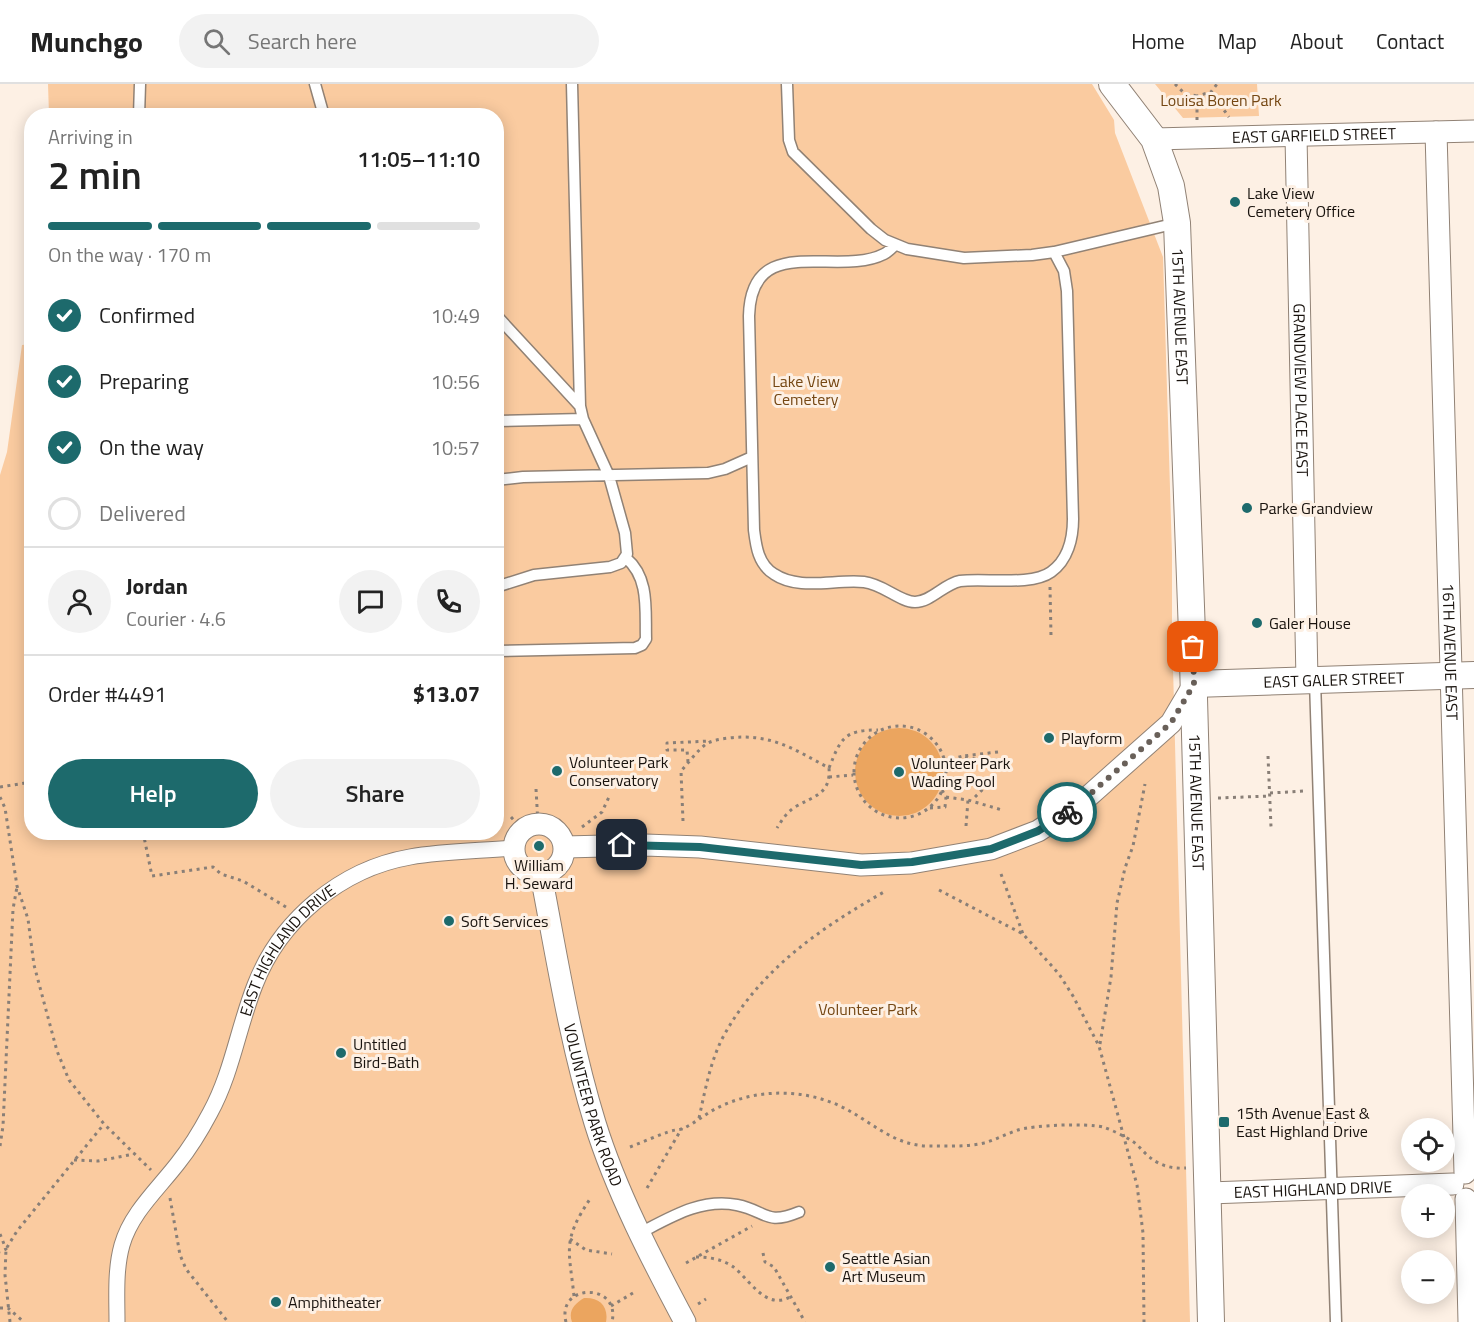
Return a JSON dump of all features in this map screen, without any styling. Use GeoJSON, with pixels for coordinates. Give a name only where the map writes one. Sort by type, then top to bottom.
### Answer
{"type":"FeatureCollection","features":[{"type":"Feature","properties":{"kind":"street","name":"15TH AVENUE EAST"},"geometry":{"type":"LineString","coordinates":[[1112,84],[1154,139],[1171,186],[1177,223],[1194,684],[1211,1322]]}},
{"type":"Feature","properties":{"kind":"street","name":"EAST GARFIELD STREET"},"geometry":{"type":"LineString","coordinates":[[1154,139],[1474,131]]}},
{"type":"Feature","properties":{"kind":"street","name":"16TH AVENUE EAST"},"geometry":{"type":"LineString","coordinates":[[1436,132],[1462,675],[1466,1185],[1470,1322]]}},
{"type":"Feature","properties":{"kind":"street","name":"GRANDVIEW PLACE EAST"},"geometry":{"type":"LineString","coordinates":[[1296,136],[1311,680]]}},
{"type":"Feature","properties":{"kind":"street","name":"EAST GALER STREET"},"geometry":{"type":"LineString","coordinates":[[1194,684],[1462,675]]}},
{"type":"Feature","properties":{"kind":"street"},"geometry":{"type":"LineString","coordinates":[[565,848],[645,845],[700,847],[861,865],[912,862],[991,849],[1038,831],[1081,802],[1171,723],[1194,684]]}},
{"type":"Feature","properties":{"kind":"street"},"geometry":{"type":"LineString","coordinates":[[552,827],[558,832],[565,848],[561,863],[549,873],[532,874],[519,864],[524,833],[552,827]]}},
{"type":"Feature","properties":{"kind":"street","name":"EAST HIGHLAND DRIVE"},"geometry":{"type":"LineString","coordinates":[[504,837],[524,833]]}},
{"type":"Feature","properties":{"kind":"street","name":"EAST HIGHLAND DRIVE"},"geometry":{"type":"LineString","coordinates":[[163,1184],[181,1161],[210,1114],[231,1063],[248,1005],[260,974],[276,944],[301,915],[342,882],[385,863],[493,840]]}},
{"type":"Feature","properties":{"kind":"street","name":"VOLUNTEER PARK ROAD"},"geometry":{"type":"LineString","coordinates":[[541,874],[577,1058],[596,1125],[640,1233],[685,1322]]}},
{"type":"Feature","properties":{"kind":"street"},"geometry":{"type":"LineString","coordinates":[[117,1322],[117,1278],[122,1245],[135,1216],[163,1184]]}},
{"type":"Feature","properties":{"kind":"street","name":"EAST HIGHLAND DRIVE"},"geometry":{"type":"LineString","coordinates":[[1209,1193],[1466,1185]]}},
{"type":"Feature","properties":{"kind":"lane"},"geometry":{"type":"LineString","coordinates":[[139,108],[140,84]]}},
{"type":"Feature","properties":{"kind":"lane"},"geometry":{"type":"LineString","coordinates":[[315,84],[322,108]]}},
{"type":"Feature","properties":{"kind":"lane"},"geometry":{"type":"LineString","coordinates":[[504,584],[534,575],[610,567],[621,563],[626,558],[628,550],[609,476],[583,419],[580,406],[572,84]]}},
{"type":"Feature","properties":{"kind":"lane"},"geometry":{"type":"LineString","coordinates":[[788,84],[789,140],[793,152],[871,229],[895,245],[964,258],[1032,255],[1054,252],[1177,223]]}},
{"type":"Feature","properties":{"kind":"lane"},"geometry":{"type":"LineString","coordinates":[[895,245],[885,254],[865,259],[783,264],[768,270],[753,289],[749,305],[756,547],[761,560],[771,572],[789,581],[866,582],[885,588],[912,602],[922,601],[944,586],[956,582],[1026,579],[1050,573],[1070,547],[1073,519],[1067,291],[1064,271],[1054,252]]}},
{"type":"Feature","properties":{"kind":"lane"},"geometry":{"type":"LineString","coordinates":[[504,324],[580,406]]}},
{"type":"Feature","properties":{"kind":"lane"},"geometry":{"type":"LineString","coordinates":[[504,421],[583,419]]}},
{"type":"Feature","properties":{"kind":"lane"},"geometry":{"type":"LineString","coordinates":[[504,479],[708,473],[725,469],[752,457]]}},
{"type":"Feature","properties":{"kind":"lane"},"geometry":{"type":"LineString","coordinates":[[504,651],[635,648],[642,645],[646,639],[643,584],[638,570],[626,558]]}},
{"type":"Feature","properties":{"kind":"lane"},"geometry":{"type":"LineString","coordinates":[[1311,680],[1336,1322]]}},
{"type":"Feature","properties":{"kind":"lane"},"geometry":{"type":"LineString","coordinates":[[640,1233],[694,1207],[719,1204],[738,1205],[770,1219],[783,1218],[799,1212]]}},
{"type":"Feature","properties":{"kind":"path"},"geometry":{"type":"LineString","coordinates":[[1175,84],[1184,93],[1197,96],[1211,92],[1217,84]]}},
{"type":"Feature","properties":{"kind":"path"},"geometry":{"type":"LineString","coordinates":[[1211,92],[1232,121]]}},
{"type":"Feature","properties":{"kind":"path"},"geometry":{"type":"LineString","coordinates":[[1197,96],[1197,122]]}},
{"type":"Feature","properties":{"kind":"path"},"geometry":{"type":"LineString","coordinates":[[1050,573],[1051,636]]}},
{"type":"Feature","properties":{"kind":"path"},"geometry":{"type":"LineString","coordinates":[[777,828],[783,817],[794,807],[810,801],[822,792],[830,777],[829,768],[837,747],[850,733],[860,730],[879,730],[901,725],[912,727],[922,731],[939,747],[945,761],[946,779],[942,790],[929,808]]}},
{"type":"Feature","properties":{"kind":"path"},"geometry":{"type":"LineString","coordinates":[[879,730],[870,736],[856,754],[853,776],[860,796],[866,804],[884,816],[907,818],[929,808],[945,807],[946,797],[942,790]]}},
{"type":"Feature","properties":{"kind":"path"},"geometry":{"type":"LineString","coordinates":[[688,763],[687,750],[667,750],[667,743],[712,741],[741,736],[763,737],[829,768]]}},
{"type":"Feature","properties":{"kind":"path"},"geometry":{"type":"LineString","coordinates":[[683,821],[681,771],[706,744],[712,741]]}},
{"type":"Feature","properties":{"kind":"path"},"geometry":{"type":"LineString","coordinates":[[945,761],[963,756],[998,752]]}},
{"type":"Feature","properties":{"kind":"path"},"geometry":{"type":"LineString","coordinates":[[963,756],[983,761],[999,760]]}},
{"type":"Feature","properties":{"kind":"path"},"geometry":{"type":"LineString","coordinates":[[1268,756],[1271,827]]}},
{"type":"Feature","properties":{"kind":"path"},"geometry":{"type":"LineString","coordinates":[[830,777],[853,776]]}},
{"type":"Feature","properties":{"kind":"path"},"geometry":{"type":"LineString","coordinates":[[0,787],[24,783]]}},
{"type":"Feature","properties":{"kind":"path"},"geometry":{"type":"LineString","coordinates":[[1099,1046],[1111,977],[1117,903],[1125,868],[1134,846],[1145,784]]}},
{"type":"Feature","properties":{"kind":"path"},"geometry":{"type":"LineString","coordinates":[[524,833],[536,789]]}},
{"type":"Feature","properties":{"kind":"path"},"geometry":{"type":"LineString","coordinates":[[975,797],[983,789]]}},
{"type":"Feature","properties":{"kind":"path"},"geometry":{"type":"LineString","coordinates":[[1215,798],[1292,792]]}},
{"type":"Feature","properties":{"kind":"path"},"geometry":{"type":"LineString","coordinates":[[0,797],[5,808],[17,886],[28,919],[34,965],[57,1051],[69,1080],[104,1124],[163,1184],[180,1255],[186,1269],[228,1322]]}},
{"type":"Feature","properties":{"kind":"path"},"geometry":{"type":"LineString","coordinates":[[580,828],[602,812],[609,797]]}},
{"type":"Feature","properties":{"kind":"path"},"geometry":{"type":"LineString","coordinates":[[946,797],[968,800],[1002,810]]}},
{"type":"Feature","properties":{"kind":"path"},"geometry":{"type":"LineString","coordinates":[[966,826],[968,800]]}},
{"type":"Feature","properties":{"kind":"path"},"geometry":{"type":"LineString","coordinates":[[511,817],[524,833]]}},
{"type":"Feature","properties":{"kind":"path"},"geometry":{"type":"LineString","coordinates":[[145,840],[152,876],[213,867],[220,874],[243,881],[301,915]]}},
{"type":"Feature","properties":{"kind":"path"},"geometry":{"type":"LineString","coordinates":[[1001,874],[1023,934]]}},
{"type":"Feature","properties":{"kind":"path"},"geometry":{"type":"LineString","coordinates":[[0,1146],[3,1126],[13,909],[17,886]]}},
{"type":"Feature","properties":{"kind":"path"},"geometry":{"type":"LineString","coordinates":[[939,890],[1023,934],[1059,974],[1099,1046],[1137,1185],[1143,1233],[1144,1322]]}},
{"type":"Feature","properties":{"kind":"path"},"geometry":{"type":"LineString","coordinates":[[699,1118],[709,1074],[722,1040],[741,1009],[765,979],[788,955],[840,917],[884,892]]}},
{"type":"Feature","properties":{"kind":"path"},"geometry":{"type":"LineString","coordinates":[[630,1147],[682,1128],[739,1099],[758,1094],[779,1093],[819,1098],[840,1106],[899,1141],[918,1146],[965,1146],[984,1143],[1020,1129],[1080,1125],[1103,1127],[1134,1142],[1149,1158],[1163,1166],[1171,1169],[1186,1168]]}},
{"type":"Feature","properties":{"kind":"path"},"geometry":{"type":"LineString","coordinates":[[0,1252],[6,1249],[17,1231],[104,1124]]}},
{"type":"Feature","properties":{"kind":"path"},"geometry":{"type":"LineString","coordinates":[[647,1188],[682,1128]]}},
{"type":"Feature","properties":{"kind":"path"},"geometry":{"type":"LineString","coordinates":[[74,1160],[98,1161],[134,1154]]}},
{"type":"Feature","properties":{"kind":"path"},"geometry":{"type":"LineString","coordinates":[[574,1296],[568,1252],[570,1239],[575,1222],[590,1199]]}},
{"type":"Feature","properties":{"kind":"path"},"geometry":{"type":"LineString","coordinates":[[686,1263],[752,1226],[761,1215]]}},
{"type":"Feature","properties":{"kind":"path"},"geometry":{"type":"LineString","coordinates":[[0,1234],[6,1249],[5,1275],[10,1322]]}},
{"type":"Feature","properties":{"kind":"path"},"geometry":{"type":"LineString","coordinates":[[570,1239],[586,1250],[612,1254]]}},
{"type":"Feature","properties":{"kind":"path"},"geometry":{"type":"LineString","coordinates":[[763,1253],[765,1262],[774,1267],[804,1322]]}},
{"type":"Feature","properties":{"kind":"path"},"geometry":{"type":"LineString","coordinates":[[696,1257],[715,1258],[724,1262],[733,1267],[760,1293],[770,1298],[790,1297]]}},
{"type":"Feature","properties":{"kind":"path"},"geometry":{"type":"LineString","coordinates":[[566,1322],[564,1316],[567,1305],[574,1296],[584,1292],[594,1292],[603,1296],[611,1306],[612,1322]]}},
{"type":"Feature","properties":{"kind":"path"},"geometry":{"type":"LineString","coordinates":[[611,1306],[633,1293]]}},
{"type":"Feature","properties":{"kind":"path"},"geometry":{"type":"LineString","coordinates":[[0,1308],[8,1308],[24,1322]]}},
{"type":"Feature","properties":{"kind":"green space","name":"Volunteer Park"},"geometry":{"type":"Polygon","coordinates":[[[48,84],[1092,84],[1114,120],[1115,133],[1163,257],[1190,1322],[0,1322],[0,475],[7,452],[22,345],[24,345],[24,840],[504,840],[504,108],[49,108],[48,84]]]}},
{"type":"Feature","properties":{"kind":"green space","name":"Louisa Boren Park"},"geometry":{"type":"Polygon","coordinates":[[[1155,84],[1257,84],[1259,116],[1183,118],[1155,84]]]}},
{"type":"Feature","properties":{"kind":"shaded area","name":"Volunteer Park Wading Pool"},"geometry":{"type":"Polygon","coordinates":[[[899,728],[916,732],[930,741],[939,755],[943,772],[939,789],[930,803],[916,812],[899,816],[882,812],[868,803],[859,789],[855,772],[859,755],[868,741],[882,732],[899,728]]]}},
{"type":"Feature","properties":{"kind":"shaded area"},"geometry":{"type":"Polygon","coordinates":[[[584,1298],[594,1299],[602,1304],[606,1311],[606,1322],[572,1322],[573,1308],[584,1298]]]}},
{"type":"Feature","properties":{"kind":"way so far"},"geometry":{"type":"LineString","coordinates":[[1067,812],[1171,723],[1194,684],[1193,647]]}},
{"type":"Feature","properties":{"kind":"place","name":"Lake View Cemetery Office"},"geometry":{"type":"Point","coordinates":[1235,202]}},
{"type":"Feature","properties":{"kind":"place","name":"Parke Grandview"},"geometry":{"type":"Point","coordinates":[1247,508]}},
{"type":"Feature","properties":{"kind":"place","name":"Galer House"},"geometry":{"type":"Point","coordinates":[1257,623]}},
{"type":"Feature","properties":{"kind":"place","name":"Playform"},"geometry":{"type":"Point","coordinates":[1049,738]}},
{"type":"Feature","properties":{"kind":"place","name":"Volunteer Park Conservatory"},"geometry":{"type":"Point","coordinates":[557,771]}},
{"type":"Feature","properties":{"kind":"place","name":"Volunteer Park Wading Pool"},"geometry":{"type":"Point","coordinates":[899,772]}},
{"type":"Feature","properties":{"kind":"place","name":"William H. Seward"},"geometry":{"type":"Point","coordinates":[539,846]}},
{"type":"Feature","properties":{"kind":"place","name":"Soft Services"},"geometry":{"type":"Point","coordinates":[449,921]}},
{"type":"Feature","properties":{"kind":"place","name":"Untitled Bird-Bath"},"geometry":{"type":"Point","coordinates":[341,1053]}},
{"type":"Feature","properties":{"kind":"place","name":"15th Avenue East & East Highland Drive"},"geometry":{"type":"Point","coordinates":[1224,1122]}},
{"type":"Feature","properties":{"kind":"place","name":"Seattle Asian Art Museum"},"geometry":{"type":"Point","coordinates":[830,1267]}},
{"type":"Feature","properties":{"kind":"place","name":"Amphitheater"},"geometry":{"type":"Point","coordinates":[276,1302]}},
{"type":"Feature","properties":{"kind":"route"},"geometry":{"type":"LineString","coordinates":[[622,845],[700,847],[861,865],[912,862],[991,849],[1038,831],[1067,812]]}},
{"type":"Feature","properties":{"kind":"park label","name":"Lake View Cemetery"},"geometry":{"type":"Point","coordinates":[806,390]}}]}
